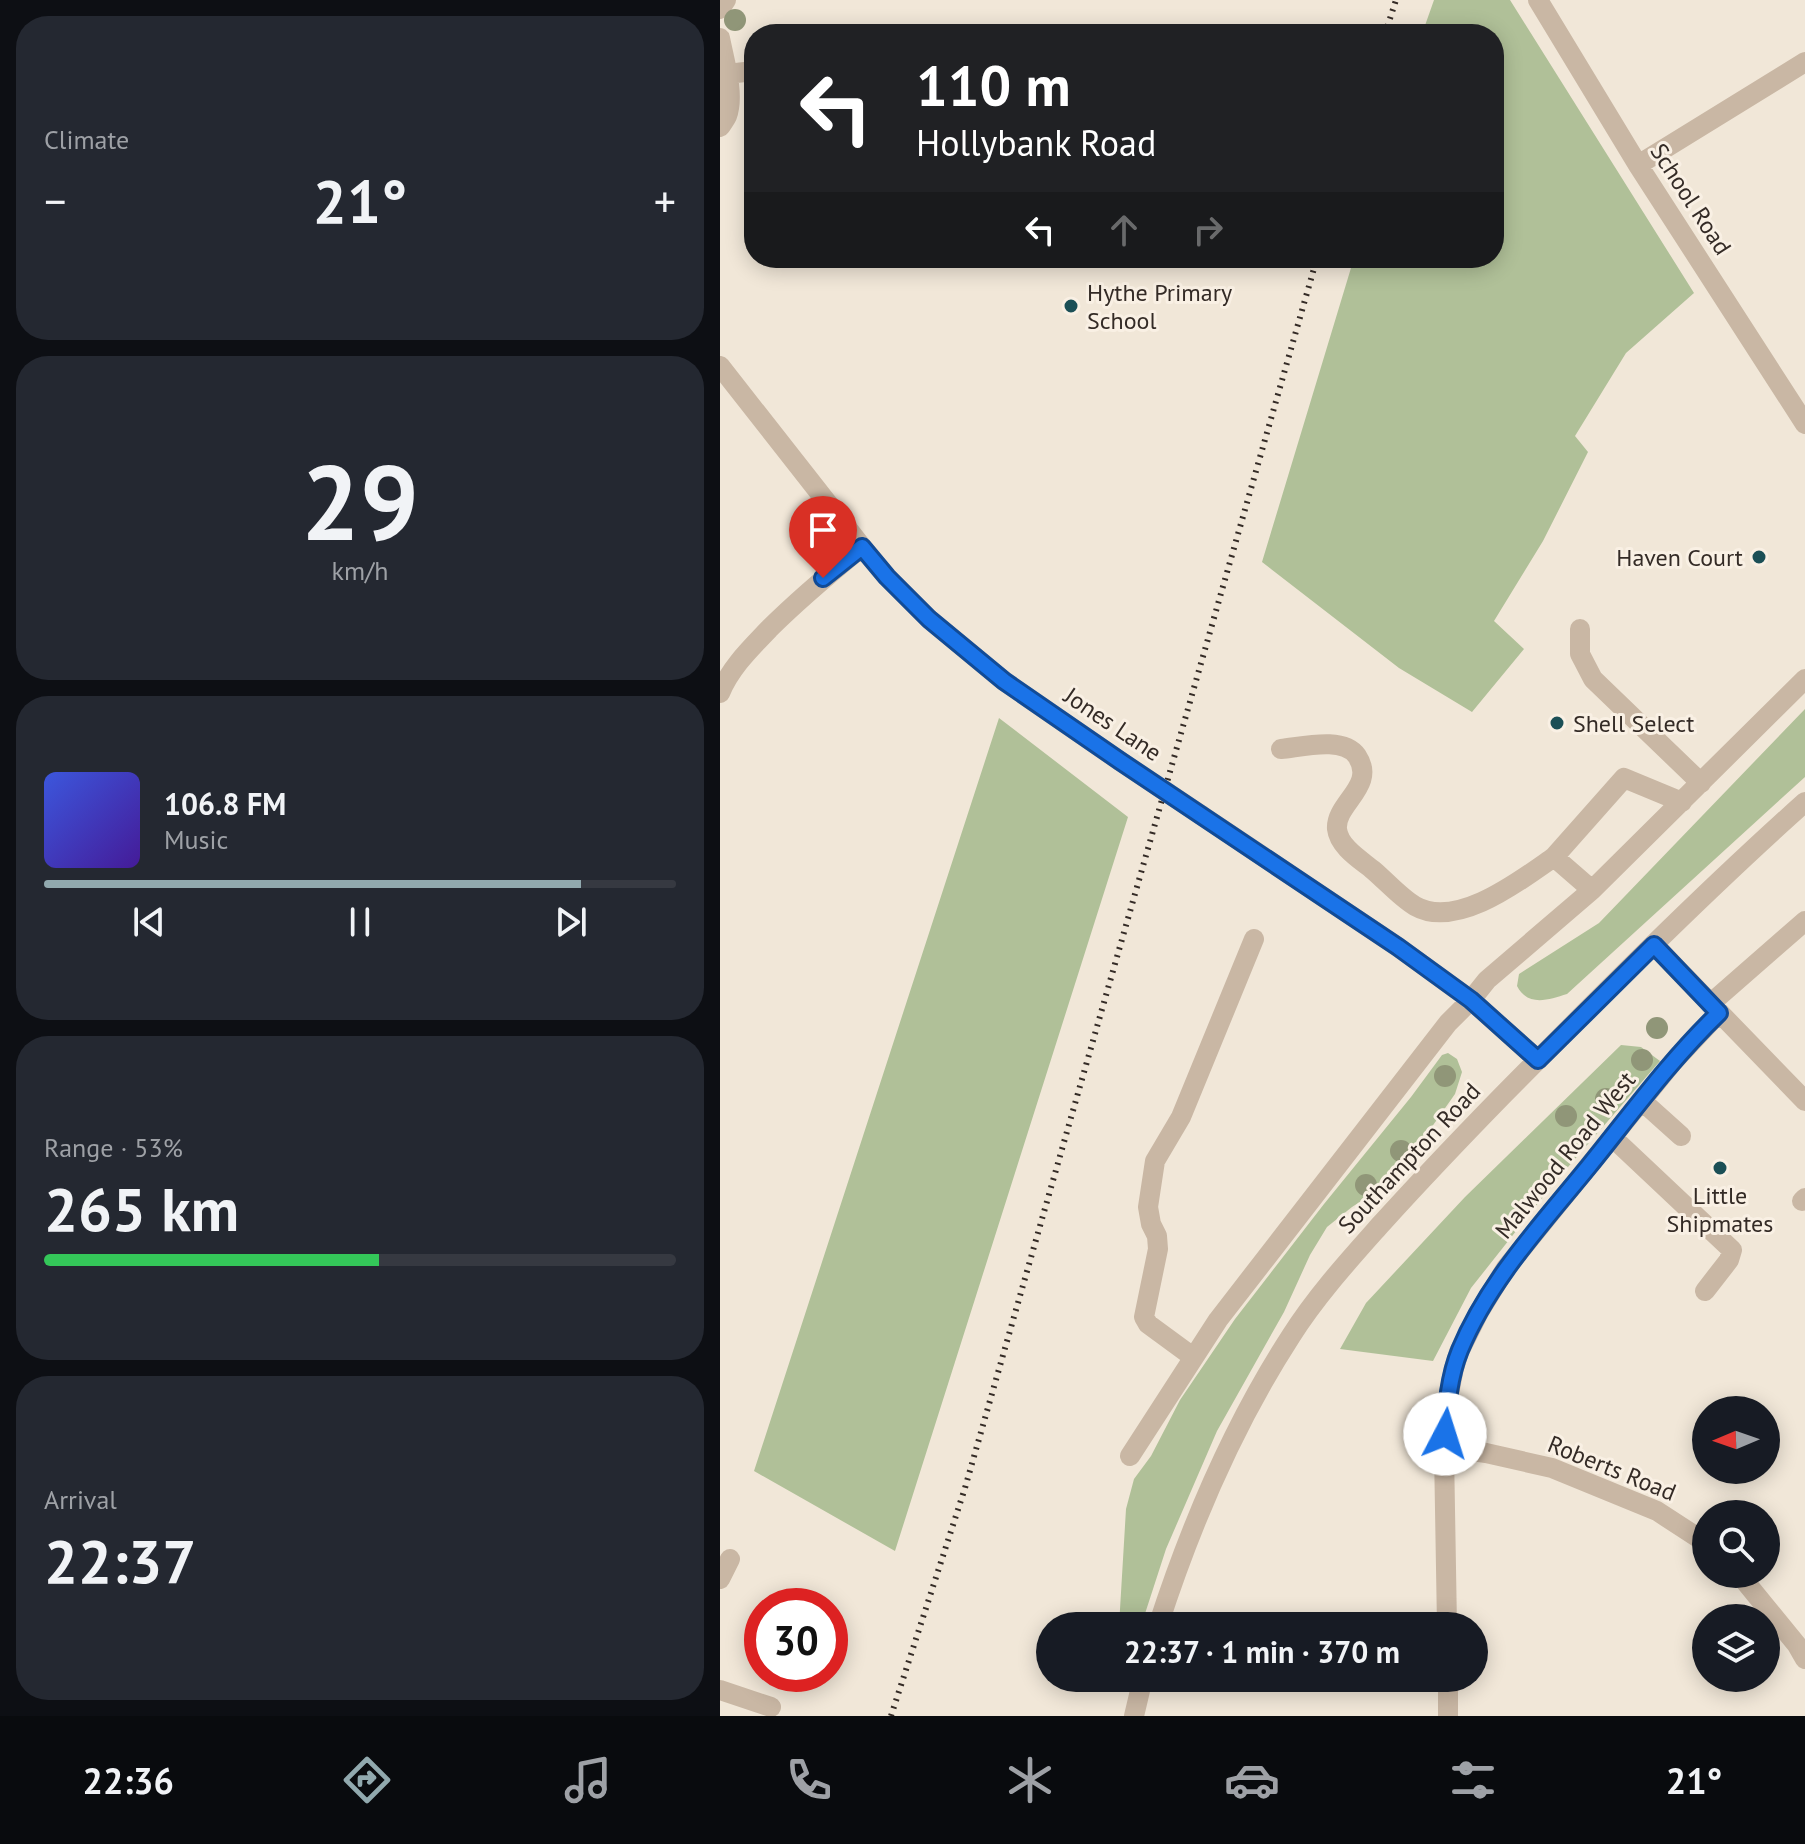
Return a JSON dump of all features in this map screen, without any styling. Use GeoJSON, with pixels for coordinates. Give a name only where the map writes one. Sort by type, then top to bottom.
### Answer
{"type":"FeatureCollection","features":[{"type":"Feature","properties":{"kind":"street"},"geometry":{"type":"LineString","coordinates":[[720,9],[726,0]]}},
{"type":"Feature","properties":{"kind":"street","name":"School Road"},"geometry":{"type":"LineString","coordinates":[[1538,0],[1638,165],[1805,424]]}},
{"type":"Feature","properties":{"kind":"street"},"geometry":{"type":"LineString","coordinates":[[720,38],[727,74],[728,115],[720,127]]}},
{"type":"Feature","properties":{"kind":"street"},"geometry":{"type":"LineString","coordinates":[[1638,165],[1805,62]]}},
{"type":"Feature","properties":{"kind":"street"},"geometry":{"type":"LineString","coordinates":[[727,74],[744,72]]}},
{"type":"Feature","properties":{"kind":"street","name":"Jones Lane"},"geometry":{"type":"LineString","coordinates":[[720,366],[862,547],[929,619],[1004,681],[1398,947],[1471,1000],[1538,1060]]}},
{"type":"Feature","properties":{"kind":"street"},"geometry":{"type":"LineString","coordinates":[[720,693],[728,675],[762,637],[804,594],[862,547]]}},
{"type":"Feature","properties":{"kind":"street"},"geometry":{"type":"LineString","coordinates":[[1580,629],[1580,654],[1593,679],[1701,783]]}},
{"type":"Feature","properties":{"kind":"street","name":"Southampton Road"},"geometry":{"type":"LineString","coordinates":[[1130,1456],[1218,1320],[1448,1023],[1487,980],[1592,890],[1805,679]]}},
{"type":"Feature","properties":{"kind":"street"},"geometry":{"type":"LineString","coordinates":[[1281,749],[1334,743],[1357,756],[1362,771],[1360,786],[1341,813],[1337,829],[1344,845],[1415,906],[1434,912],[1455,911],[1477,904],[1507,890],[1554,857],[1624,778],[1682,802]]}},
{"type":"Feature","properties":{"kind":"street","name":"Southampton Road"},"geometry":{"type":"LineString","coordinates":[[1163,1612],[1208,1493],[1250,1406],[1291,1335],[1338,1272],[1437,1162],[1538,1060],[1805,802]]}},
{"type":"Feature","properties":{"kind":"street"},"geometry":{"type":"LineString","coordinates":[[1554,857],[1592,890]]}},
{"type":"Feature","properties":{"kind":"street","name":"Malwood Road West"},"geometry":{"type":"LineString","coordinates":[[1447,1612],[1445,1447],[1448,1398],[1459,1352],[1479,1312],[1506,1268],[1715,1008],[1805,921]]}},
{"type":"Feature","properties":{"kind":"street"},"geometry":{"type":"LineString","coordinates":[[1193,1357],[1148,1324],[1144,1317],[1158,1249],[1148,1207],[1150,1184],[1155,1161],[1181,1117],[1254,939]]}},
{"type":"Feature","properties":{"kind":"street"},"geometry":{"type":"LineString","coordinates":[[1654,945],[1805,1101]]}},
{"type":"Feature","properties":{"kind":"street"},"geometry":{"type":"LineString","coordinates":[[1642,1101],[1681,1136]]}},
{"type":"Feature","properties":{"kind":"street"},"geometry":{"type":"LineString","coordinates":[[1612,1137],[1732,1250],[1729,1260],[1705,1291]]}},
{"type":"Feature","properties":{"kind":"street","name":"Roberts Road"},"geometry":{"type":"LineString","coordinates":[[1445,1447],[1552,1468],[1657,1511],[1692,1534]]}},
{"type":"Feature","properties":{"kind":"street"},"geometry":{"type":"LineString","coordinates":[[720,1579],[730,1559]]}},
{"type":"Feature","properties":{"kind":"street"},"geometry":{"type":"LineString","coordinates":[[1750,1588],[1805,1659]]}},
{"type":"Feature","properties":{"kind":"street"},"geometry":{"type":"LineString","coordinates":[[720,1690],[771,1707]]}},
{"type":"Feature","properties":{"kind":"street"},"geometry":{"type":"LineString","coordinates":[[1134,1716],[1140,1692]]}},
{"type":"Feature","properties":{"kind":"street"},"geometry":{"type":"LineString","coordinates":[[1448,1692],[1448,1716]]}},
{"type":"Feature","properties":{"kind":"green space"},"geometry":{"type":"Polygon","coordinates":[[[1434,0],[1510,0],[1694,293],[1626,353],[1575,436],[1588,452],[1543,541],[1494,621],[1524,649],[1472,712],[1399,668],[1262,562],[1351,268],[1504,268],[1504,24],[1426,24],[1434,0]]]}},
{"type":"Feature","properties":{"kind":"green space"},"geometry":{"type":"Polygon","coordinates":[[[1805,709],[1805,777],[1567,994],[1539,1000],[1522,993],[1517,986],[1519,974],[1599,923],[1805,709]]]}},
{"type":"Feature","properties":{"kind":"green space"},"geometry":{"type":"Polygon","coordinates":[[[999,718],[1128,817],[895,1551],[754,1471],[999,718]]]}},
{"type":"Feature","properties":{"kind":"green space"},"geometry":{"type":"Polygon","coordinates":[[[1621,1045],[1641,1047],[1660,1061],[1555,1182],[1471,1288],[1433,1361],[1340,1349],[1366,1303],[1465,1197],[1621,1045]]]}},
{"type":"Feature","properties":{"kind":"green space"},"geometry":{"type":"Polygon","coordinates":[[[1448,1053],[1457,1059],[1462,1072],[1455,1094],[1417,1148],[1383,1187],[1327,1227],[1310,1255],[1284,1312],[1217,1431],[1166,1549],[1146,1612],[1120,1612],[1126,1509],[1134,1479],[1151,1456],[1180,1400],[1235,1319],[1442,1055],[1448,1053]]]}},
{"type":"Feature","properties":{"kind":"railway"},"geometry":{"type":"LineString","coordinates":[[1388,24],[1396,0]]}},
{"type":"Feature","properties":{"kind":"railway"},"geometry":{"type":"LineString","coordinates":[[891,1716],[965,1488],[1314,268]]}},
{"type":"Feature","properties":{"kind":"place","name":"Hythe Primary School"},"geometry":{"type":"Point","coordinates":[1071,306]}},
{"type":"Feature","properties":{"kind":"place","name":"Haven Court"},"geometry":{"type":"Point","coordinates":[1759,557]}},
{"type":"Feature","properties":{"kind":"place","name":"Shell Select"},"geometry":{"type":"Point","coordinates":[1557,723]}},
{"type":"Feature","properties":{"kind":"place","name":"Little Shipmates"},"geometry":{"type":"Point","coordinates":[1720,1168]}},
{"type":"Feature","properties":{"kind":"route"},"geometry":{"type":"LineString","coordinates":[[823,578],[862,547],[929,619],[1004,681],[1398,947],[1471,1000],[1538,1060],[1654,945],[1719,1013],[1673,1062],[1506,1268],[1459,1352],[1448,1398],[1445,1434]]}}]}
